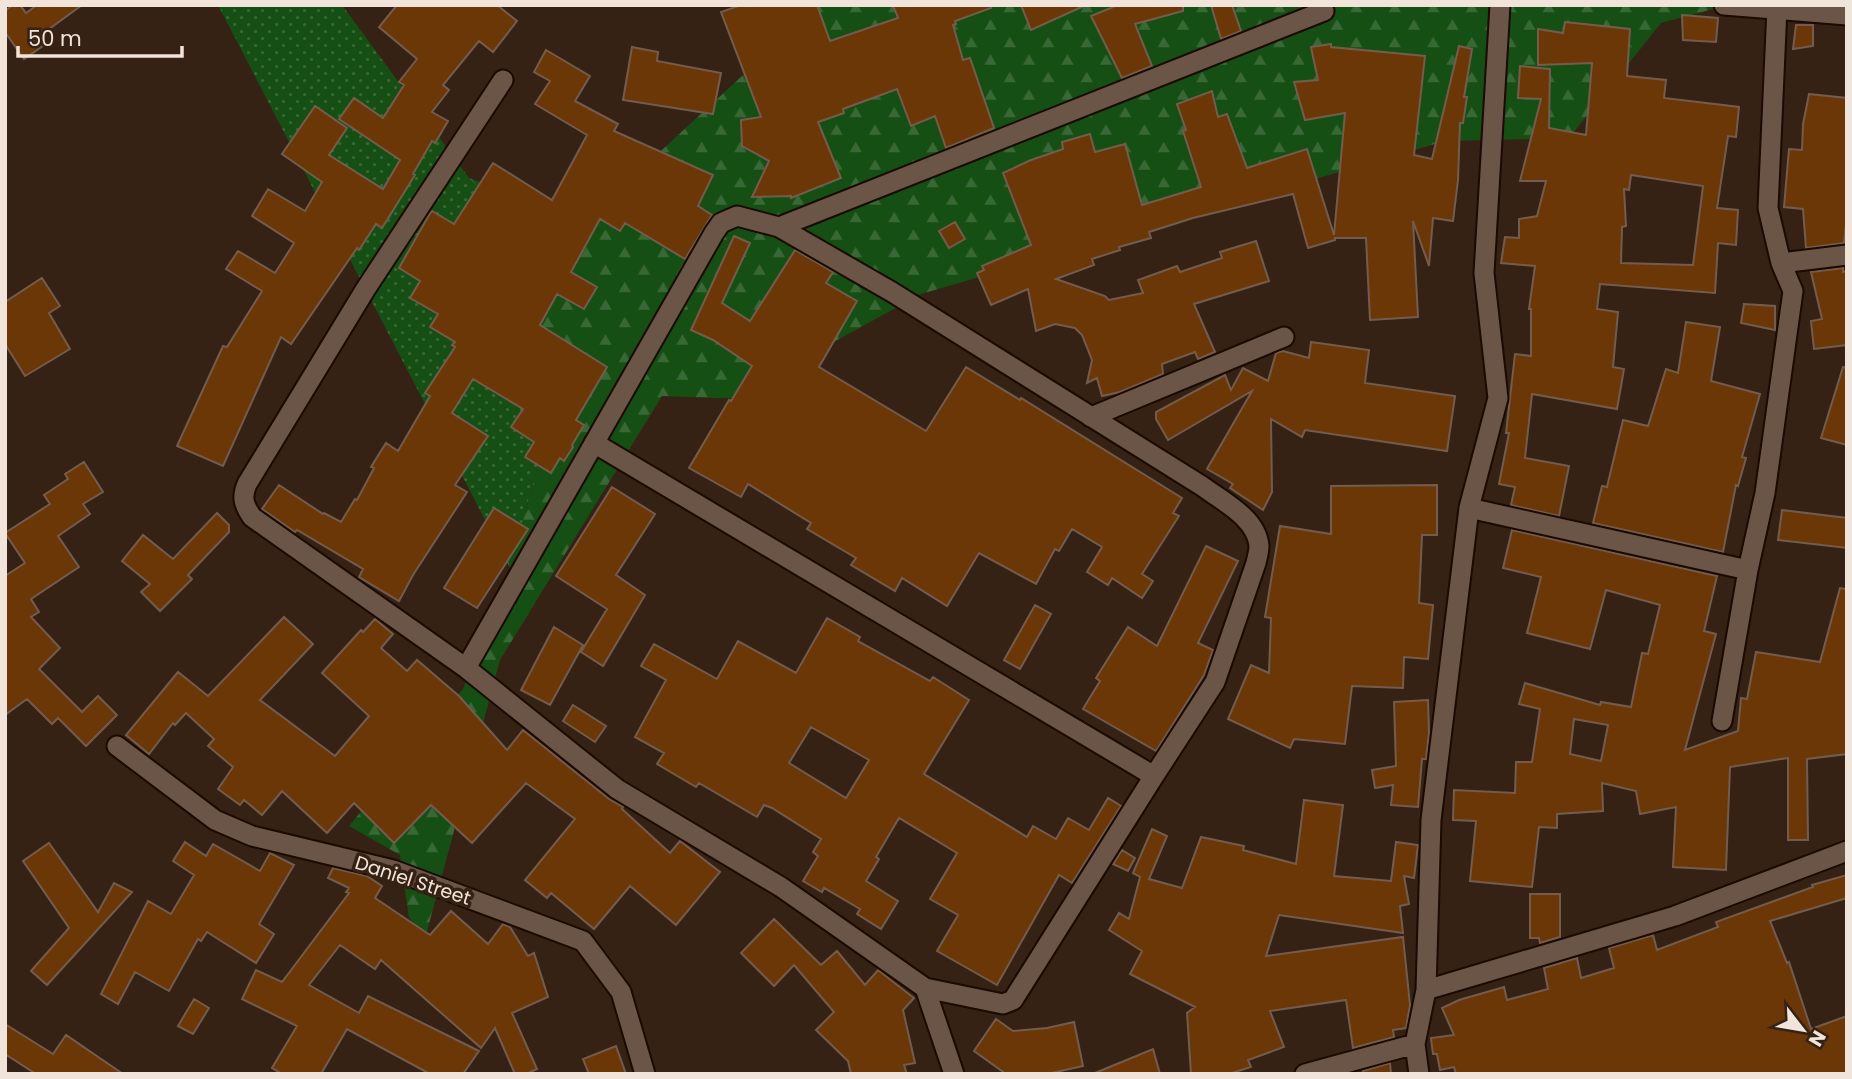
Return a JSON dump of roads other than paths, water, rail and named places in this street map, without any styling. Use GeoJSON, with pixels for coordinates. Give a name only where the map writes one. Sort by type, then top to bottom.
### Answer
{"type":"FeatureCollection","features":[{"type":"Feature","properties":{"kind":"street"},"geometry":{"type":"LineString","coordinates":[[1419,1074],[1415,1044],[1426,990],[1431,820],[1469,508],[1498,398],[1484,273],[1500,5]]}},
{"type":"Feature","properties":{"kind":"street"},"geometry":{"type":"LineString","coordinates":[[1724,5],[1847,15]]}},
{"type":"Feature","properties":{"kind":"street"},"geometry":{"type":"LineString","coordinates":[[1722,721],[1748,570],[1765,494],[1793,292],[1781,263],[1768,208],[1777,8]]}},
{"type":"Feature","properties":{"kind":"street"},"geometry":{"type":"LineString","coordinates":[[779,228],[1324,11]]}},
{"type":"Feature","properties":{"kind":"street"},"geometry":{"type":"LineString","coordinates":[[466,668],[722,223],[737,216],[779,228],[892,292],[1091,416],[1244,518],[1255,533],[1259,547],[1256,563],[1215,682],[1013,1000],[1003,1004],[925,988],[781,887],[617,789],[466,668],[252,517],[244,506],[243,494],[365,290],[503,80]]}},
{"type":"Feature","properties":{"kind":"street"},"geometry":{"type":"LineString","coordinates":[[1781,263],[1847,255]]}},
{"type":"Feature","properties":{"kind":"street"},"geometry":{"type":"LineString","coordinates":[[1091,416],[1284,337]]}},
{"type":"Feature","properties":{"kind":"street"},"geometry":{"type":"LineString","coordinates":[[594,443],[1154,776]]}},
{"type":"Feature","properties":{"kind":"street"},"geometry":{"type":"LineString","coordinates":[[1469,508],[1748,570]]}},
{"type":"Feature","properties":{"kind":"street","name":"Daniel Street"},"geometry":{"type":"LineString","coordinates":[[117,746],[215,820],[233,829],[393,870],[583,941],[621,992],[645,1074]]}},
{"type":"Feature","properties":{"kind":"street"},"geometry":{"type":"LineString","coordinates":[[1426,990],[1675,916],[1847,851]]}},
{"type":"Feature","properties":{"kind":"street"},"geometry":{"type":"LineString","coordinates":[[925,988],[954,1074]]}},
{"type":"Feature","properties":{"kind":"street"},"geometry":{"type":"LineString","coordinates":[[1305,1074],[1415,1044]]}}]}
